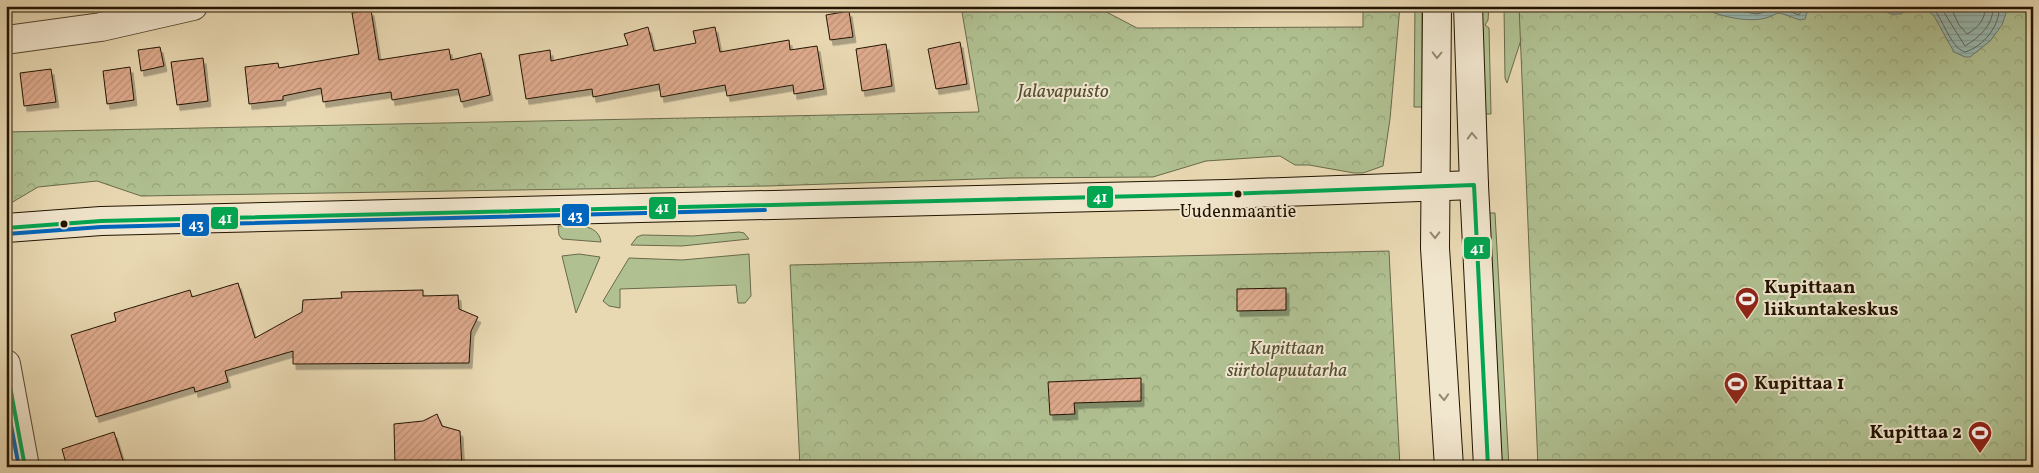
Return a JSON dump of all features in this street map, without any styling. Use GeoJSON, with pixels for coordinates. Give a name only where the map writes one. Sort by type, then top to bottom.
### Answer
{"type":"FeatureCollection","features":[{"type":"Feature","properties":{"kind":"street"},"geometry":{"type":"LineString","coordinates":[[6,40],[101,27],[192,6]]}},
{"type":"Feature","properties":{"kind":"street"},"geometry":{"type":"LineString","coordinates":[[1437,6],[1434,186],[1435,248],[1449,467]]}},
{"type":"Feature","properties":{"kind":"street"},"geometry":{"type":"LineString","coordinates":[[1468,6],[1474,185],[1488,467]]}},
{"type":"Feature","properties":{"kind":"street"},"geometry":{"type":"LineString","coordinates":[[6,228],[120,220],[1227,194],[1474,185]]}},
{"type":"Feature","properties":{"kind":"street"},"geometry":{"type":"LineString","coordinates":[[6,364],[24,467]]}},
{"type":"Feature","properties":{"kind":"green space","name":"Jalavapuisto"},"geometry":{"type":"Polygon","coordinates":[[[961,6],[1095,6],[1137,28],[1363,27],[1363,6],[1400,6],[1390,119],[1383,166],[1363,173],[1354,173],[1309,165],[1295,165],[1280,156],[1206,161],[1153,177],[1010,178],[767,186],[141,196],[97,181],[38,187],[11,203],[6,203],[6,132],[979,112],[961,6]]]}},
{"type":"Feature","properties":{"kind":"green space"},"geometry":{"type":"Polygon","coordinates":[[[1415,6],[1422,6],[1422,107],[1414,107],[1415,6]]]}},
{"type":"Feature","properties":{"kind":"green space"},"geometry":{"type":"Polygon","coordinates":[[[1480,6],[1489,6],[1488,20],[1485,25],[1489,28],[1491,114],[1485,114],[1480,6]]]}},
{"type":"Feature","properties":{"kind":"green space"},"geometry":{"type":"Polygon","coordinates":[[[1504,6],[1532,6],[1507,83],[1505,78],[1504,6]]]}},
{"type":"Feature","properties":{"kind":"green space"},"geometry":{"type":"Polygon","coordinates":[[[1519,6],[2033,6],[2033,467],[1538,467],[1519,6]]]}},
{"type":"Feature","properties":{"kind":"green space"},"geometry":{"type":"Polygon","coordinates":[[[1489,213],[1495,213],[1509,467],[1501,467],[1489,213]]]}},
{"type":"Feature","properties":{"kind":"green space"},"geometry":{"type":"Polygon","coordinates":[[[558,226],[584,226],[590,228],[599,236],[601,242],[562,239],[559,235],[558,226]]]}},
{"type":"Feature","properties":{"kind":"green space"},"geometry":{"type":"Polygon","coordinates":[[[744,233],[749,239],[682,246],[631,245],[637,237],[642,235],[693,236],[744,233]]]}},
{"type":"Feature","properties":{"kind":"green space","name":"Kupittaan siirtolapuutarha"},"geometry":{"type":"Polygon","coordinates":[[[1389,251],[1400,467],[800,467],[790,265],[1389,251]]]}},
{"type":"Feature","properties":{"kind":"green space"},"geometry":{"type":"Polygon","coordinates":[[[579,254],[600,257],[576,313],[562,256],[579,254]]]}},
{"type":"Feature","properties":{"kind":"green space"},"geometry":{"type":"Polygon","coordinates":[[[749,254],[751,296],[745,303],[738,303],[736,285],[620,289],[620,308],[609,306],[603,301],[629,258],[682,260],[749,254]]]}},
{"type":"Feature","properties":{"kind":"water"},"geometry":{"type":"Polygon","coordinates":[[[1700,6],[1809,6],[1805,19],[1800,20],[1780,13],[1750,20],[1714,13],[1700,6]]]}},
{"type":"Feature","properties":{"kind":"water"},"geometry":{"type":"Polygon","coordinates":[[[1875,6],[1911,6],[1901,14],[1891,14],[1875,6]]]}},
{"type":"Feature","properties":{"kind":"water"},"geometry":{"type":"Polygon","coordinates":[[[1923,6],[2003,6],[2006,13],[2002,25],[1990,41],[1970,57],[1965,57],[1954,52],[1934,16],[1923,6]]]}},
{"type":"Feature","properties":{"kind":"building"},"geometry":{"type":"Polygon","coordinates":[[[371,10],[379,60],[449,49],[451,60],[481,53],[490,95],[461,102],[458,89],[392,100],[391,92],[323,102],[321,88],[283,96],[283,100],[249,104],[245,67],[278,63],[279,68],[359,54],[352,13],[371,10]]]}},
{"type":"Feature","properties":{"kind":"building"},"geometry":{"type":"Polygon","coordinates":[[[849,11],[853,37],[830,40],[826,15],[849,11]]]}},
{"type":"Feature","properties":{"kind":"building"},"geometry":{"type":"Polygon","coordinates":[[[648,27],[654,51],[696,43],[693,31],[715,27],[720,52],[789,40],[790,50],[817,46],[824,89],[794,94],[793,85],[727,96],[725,85],[661,97],[659,84],[593,97],[592,89],[526,99],[519,55],[550,50],[551,61],[628,45],[624,34],[648,27]]]}},
{"type":"Feature","properties":{"kind":"building"},"geometry":{"type":"Polygon","coordinates":[[[960,42],[967,84],[936,89],[928,49],[960,42]]]}},
{"type":"Feature","properties":{"kind":"building"},"geometry":{"type":"Polygon","coordinates":[[[886,44],[892,86],[862,91],[856,49],[886,44]]]}},
{"type":"Feature","properties":{"kind":"building"},"geometry":{"type":"Polygon","coordinates":[[[160,47],[164,66],[141,71],[138,50],[160,47]]]}},
{"type":"Feature","properties":{"kind":"building"},"geometry":{"type":"Polygon","coordinates":[[[203,58],[208,101],[177,105],[171,62],[203,58]]]}},
{"type":"Feature","properties":{"kind":"building"},"geometry":{"type":"Polygon","coordinates":[[[130,67],[134,100],[107,104],[103,71],[130,67]]]}},
{"type":"Feature","properties":{"kind":"building"},"geometry":{"type":"Polygon","coordinates":[[[51,69],[56,102],[24,106],[20,73],[51,69]]]}},
{"type":"Feature","properties":{"kind":"building"},"geometry":{"type":"Polygon","coordinates":[[[238,283],[255,338],[302,312],[303,300],[342,298],[341,292],[423,290],[423,296],[458,295],[459,309],[478,317],[471,331],[469,363],[293,364],[293,351],[225,371],[228,382],[195,392],[194,387],[96,417],[71,335],[116,321],[114,313],[190,290],[192,297],[238,283]]]}},
{"type":"Feature","properties":{"kind":"building"},"geometry":{"type":"Polygon","coordinates":[[[1286,288],[1286,310],[1237,311],[1237,289],[1286,288]]]}},
{"type":"Feature","properties":{"kind":"building"},"geometry":{"type":"Polygon","coordinates":[[[1141,378],[1141,401],[1074,403],[1075,414],[1050,415],[1048,382],[1141,378]]]}},
{"type":"Feature","properties":{"kind":"building"},"geometry":{"type":"Polygon","coordinates":[[[437,414],[442,426],[460,431],[462,467],[395,467],[394,424],[423,421],[437,414]]]}},
{"type":"Feature","properties":{"kind":"building"},"geometry":{"type":"Polygon","coordinates":[[[114,432],[125,467],[67,467],[62,449],[114,432]]]}},
{"type":"Feature","properties":{"kind":"transit line","name":"41"},"geometry":{"type":"LineString","coordinates":[[6,228],[101,221],[1227,194],[1474,185],[1488,467]]}},
{"type":"Feature","properties":{"kind":"transit line","name":"43"},"geometry":{"type":"LineString","coordinates":[[6,234],[101,227],[765,210]]}},
{"type":"Feature","properties":{"kind":"transit line","name":"41"},"geometry":{"type":"LineString","coordinates":[[6,365],[25,467]]}},
{"type":"Feature","properties":{"kind":"transit line","name":"43"},"geometry":{"type":"LineString","coordinates":[[6,400],[19,467]]}},
{"type":"Feature","properties":{"kind":"place","name":"Uudenmaantie"},"geometry":{"type":"Point","coordinates":[1238,194]}},
{"type":"Feature","properties":{"kind":"place","name":"Kupittaan liikuntakeskus"},"geometry":{"type":"Point","coordinates":[1747,320]}},
{"type":"Feature","properties":{"kind":"place","name":"Kupittaa 1"},"geometry":{"type":"Point","coordinates":[1736,405]}},
{"type":"Feature","properties":{"kind":"place","name":"Kupittaa 2"},"geometry":{"type":"Point","coordinates":[1980,454]}}]}
